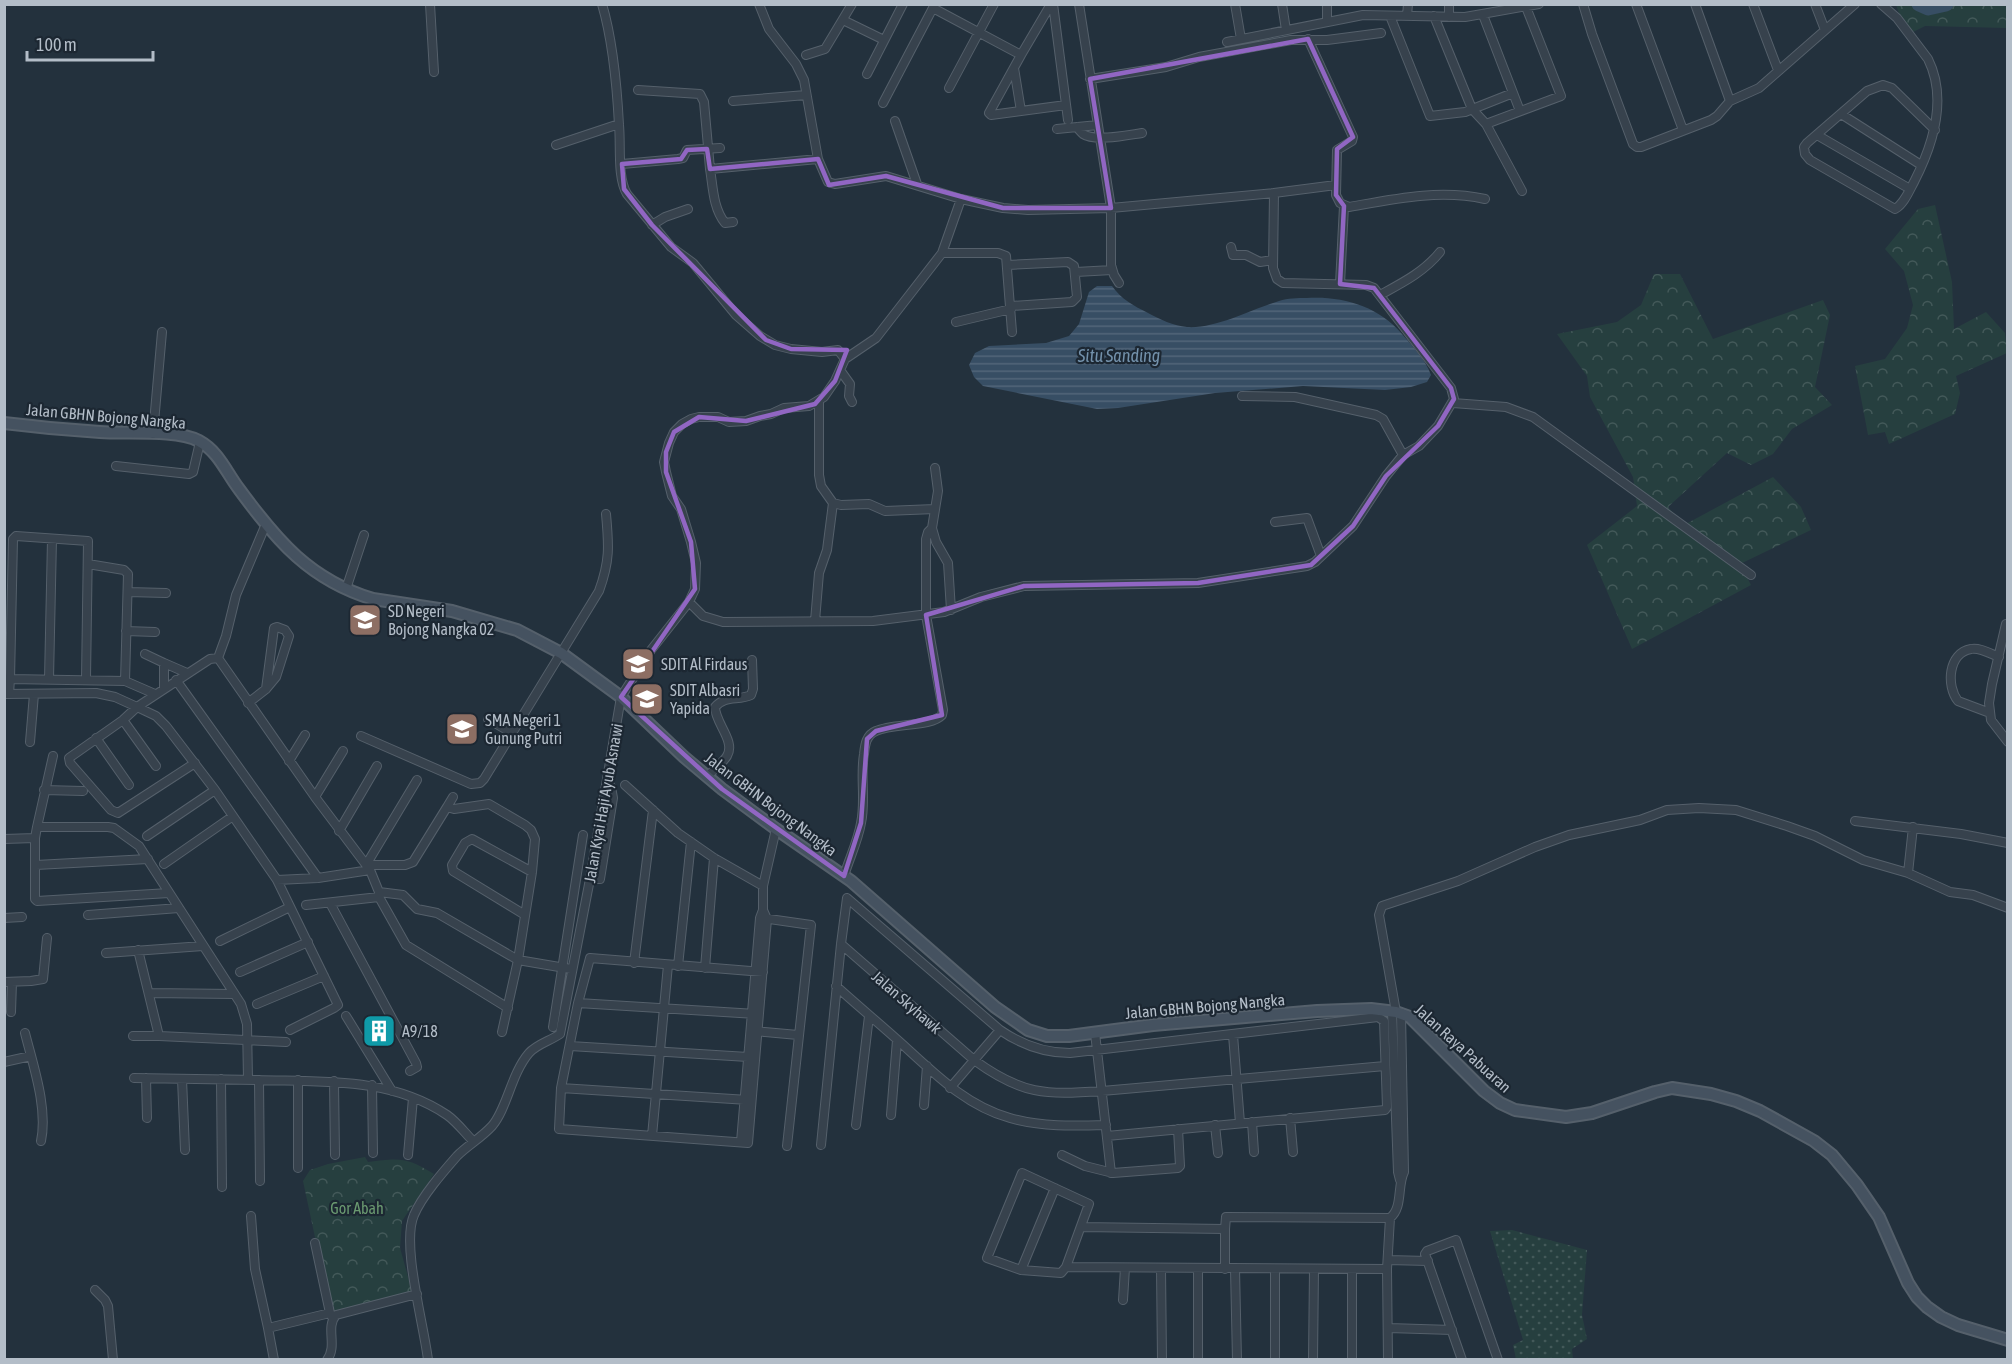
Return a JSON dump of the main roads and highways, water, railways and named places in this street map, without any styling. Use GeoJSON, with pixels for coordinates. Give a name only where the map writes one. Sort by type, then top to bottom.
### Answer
{"type":"FeatureCollection","features":[{"type":"Feature","properties":{"kind":"water","name":"Situ Sanding"},"geometry":{"type":"Polygon","coordinates":[[[1097,286],[1112,286],[1138,308],[1167,322],[1187,327],[1222,322],[1286,299],[1320,298],[1347,301],[1371,310],[1393,324],[1418,353],[1431,375],[1427,382],[1411,387],[1385,390],[1303,386],[1215,393],[1118,408],[1097,409],[983,386],[974,377],[969,365],[975,353],[989,346],[1046,343],[1069,336],[1079,324],[1089,292],[1097,286]]]}},
{"type":"Feature","properties":{"kind":"waterway"},"geometry":{"type":"LineString","coordinates":[[1919,4],[1928,8],[1946,4]]}},
{"type":"Feature","properties":{"kind":"place","name":"SD Negeri Bojong Nangka 02"},"geometry":{"type":"Point","coordinates":[365,620]}},
{"type":"Feature","properties":{"kind":"place","name":"SDIT Al Firdaus"},"geometry":{"type":"Point","coordinates":[638,664]}},
{"type":"Feature","properties":{"kind":"place","name":"SDIT Albasri Yapida"},"geometry":{"type":"Point","coordinates":[647,699]}},
{"type":"Feature","properties":{"kind":"place","name":"SMA Negeri 1 Gunung Putri"},"geometry":{"type":"Point","coordinates":[462,729]}},
{"type":"Feature","properties":{"kind":"place","name":"A9/18"},"geometry":{"type":"Point","coordinates":[379,1031]}},
{"type":"Feature","properties":{"kind":"park label","name":"Gor Abah"},"geometry":{"type":"Point","coordinates":[357,1208]}}]}
